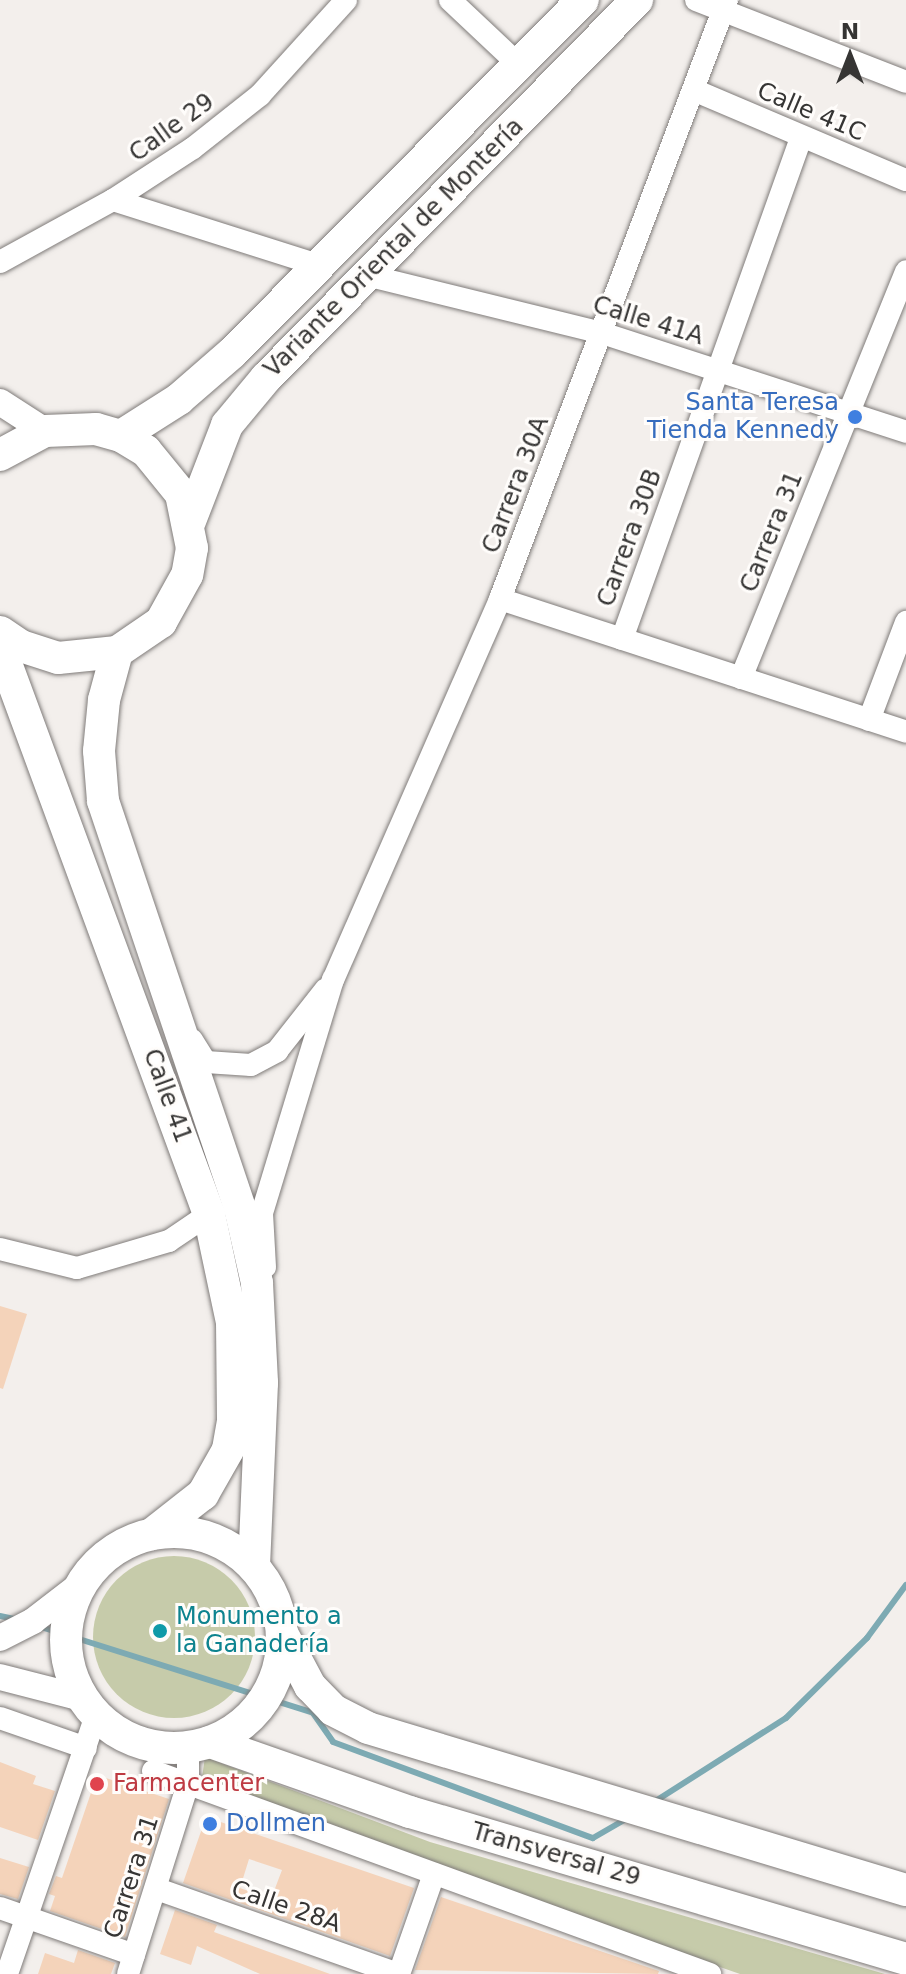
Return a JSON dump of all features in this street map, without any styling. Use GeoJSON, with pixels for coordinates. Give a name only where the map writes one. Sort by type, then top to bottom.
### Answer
{"type":"FeatureCollection","features":[{"type":"Feature","properties":{"kind":"highway","name":"Variante Oriental de Montería"},"geometry":{"type":"LineString","coordinates":[[121,436],[179,399],[583,0]]}},
{"type":"Feature","properties":{"kind":"highway","name":"Variante Oriental de Montería"},"geometry":{"type":"LineString","coordinates":[[190,521],[227,425],[266,378],[370,276],[637,0]]}},
{"type":"Feature","properties":{"kind":"highway"},"geometry":{"type":"LineString","coordinates":[[0,455],[45,431],[83,428],[121,436],[166,470],[190,521],[190,561],[177,599],[161,622],[117,652],[58,658],[21,646],[0,632]]}},
{"type":"Feature","properties":{"kind":"highway","name":"Calle 41"},"geometry":{"type":"LineString","coordinates":[[0,647],[209,1214],[232,1322],[233,1421],[217,1475],[184,1512],[152,1534]]}},
{"type":"Feature","properties":{"kind":"highway","name":"Calle 41"},"geometry":{"type":"LineString","coordinates":[[117,652],[103,713],[103,801],[240,1208],[257,1283],[262,1383],[254,1567]]}},
{"type":"Feature","properties":{"kind":"highway"},"geometry":{"type":"LineString","coordinates":[[283,1635],[279,1671],[268,1694],[233,1731],[199,1745],[145,1744],[89,1707],[70,1671],[65,1641],[69,1611],[81,1584],[111,1552],[152,1534],[207,1537],[254,1567],[275,1598],[283,1635],[310,1686],[333,1710],[368,1728],[906,1890]]}},
{"type":"Feature","properties":{"kind":"highway","name":"Transversal 29"},"geometry":{"type":"LineString","coordinates":[[199,1745],[410,1812],[906,1959]]}},
{"type":"Feature","properties":{"kind":"main road"},"geometry":{"type":"LineString","coordinates":[[0,402],[45,431]]}},
{"type":"Feature","properties":{"kind":"main road"},"geometry":{"type":"LineString","coordinates":[[0,1638],[33,1621],[81,1584]]}},
{"type":"Feature","properties":{"kind":"main road"},"geometry":{"type":"LineString","coordinates":[[0,1677],[89,1707]]}},
{"type":"Feature","properties":{"kind":"street","name":"Calle 29"},"geometry":{"type":"LineString","coordinates":[[0,262],[113,200],[193,148],[260,95],[346,0]]}},
{"type":"Feature","properties":{"kind":"street"},"geometry":{"type":"LineString","coordinates":[[450,0],[518,64]]}},
{"type":"Feature","properties":{"kind":"street"},"geometry":{"type":"LineString","coordinates":[[696,0],[725,5],[906,82]]}},
{"type":"Feature","properties":{"kind":"street","name":"Carrera 30A"},"geometry":{"type":"LineString","coordinates":[[333,980],[500,599],[696,91],[725,5]]}},
{"type":"Feature","properties":{"kind":"street","name":"Calle 41C"},"geometry":{"type":"LineString","coordinates":[[696,91],[906,180]]}},
{"type":"Feature","properties":{"kind":"street","name":"Carrera 30B"},"geometry":{"type":"LineString","coordinates":[[622,639],[801,138]]}},
{"type":"Feature","properties":{"kind":"street"},"geometry":{"type":"LineString","coordinates":[[113,200],[318,265]]}},
{"type":"Feature","properties":{"kind":"street","name":"Carrera 31"},"geometry":{"type":"LineString","coordinates":[[741,678],[849,410],[900,303],[906,271]]}},
{"type":"Feature","properties":{"kind":"street","name":"Calle 41A"},"geometry":{"type":"LineString","coordinates":[[370,276],[602,333],[849,410],[906,432]]}},
{"type":"Feature","properties":{"kind":"street"},"geometry":{"type":"LineString","coordinates":[[500,599],[906,732]]}},
{"type":"Feature","properties":{"kind":"street"},"geometry":{"type":"LineString","coordinates":[[869,720],[906,622]]}},
{"type":"Feature","properties":{"kind":"street"},"geometry":{"type":"LineString","coordinates":[[178,1018],[206,1062],[251,1065],[277,1051],[333,980]]}},
{"type":"Feature","properties":{"kind":"street"},"geometry":{"type":"LineString","coordinates":[[262,1383],[271,1346],[262,1213],[333,980]]}},
{"type":"Feature","properties":{"kind":"street"},"geometry":{"type":"LineString","coordinates":[[0,1249],[77,1268],[169,1241],[209,1214]]}},
{"type":"Feature","properties":{"kind":"street"},"geometry":{"type":"LineString","coordinates":[[7,1974],[86,1748],[89,1707]]}},
{"type":"Feature","properties":{"kind":"street"},"geometry":{"type":"LineString","coordinates":[[0,1718],[86,1748]]}},
{"type":"Feature","properties":{"kind":"street","name":"Carrera 31"},"geometry":{"type":"LineString","coordinates":[[131,1964],[157,1889],[199,1745]]}},
{"type":"Feature","properties":{"kind":"street"},"geometry":{"type":"LineString","coordinates":[[153,1771],[434,1874],[660,1965],[710,1974]]}},
{"type":"Feature","properties":{"kind":"street"},"geometry":{"type":"LineString","coordinates":[[398,1974],[434,1874]]}},
{"type":"Feature","properties":{"kind":"street","name":"Calle 28A"},"geometry":{"type":"LineString","coordinates":[[157,1889],[398,1974]]}},
{"type":"Feature","properties":{"kind":"street"},"geometry":{"type":"LineString","coordinates":[[0,1908],[131,1964]]}},
{"type":"Feature","properties":{"kind":"green space"},"geometry":{"type":"Polygon","coordinates":[[[174,1556],[205,1562],[232,1579],[249,1606],[255,1637],[249,1668],[232,1695],[205,1712],[174,1718],[143,1712],[116,1695],[99,1668],[93,1637],[99,1606],[116,1579],[143,1562],[174,1556]]]}},
{"type":"Feature","properties":{"kind":"green space"},"geometry":{"type":"Polygon","coordinates":[[[205,1757],[430,1842],[885,1974],[740,1974],[201,1785],[205,1757]]]}},
{"type":"Feature","properties":{"kind":"building"},"geometry":{"type":"Polygon","coordinates":[[[0,1306],[27,1314],[3,1389],[0,1388],[0,1306]]]}},
{"type":"Feature","properties":{"kind":"building"},"geometry":{"type":"Polygon","coordinates":[[[0,1762],[36,1776],[33,1784],[55,1791],[38,1840],[0,1827],[0,1762]]]}},
{"type":"Feature","properties":{"kind":"building"},"geometry":{"type":"Polygon","coordinates":[[[97,1775],[169,1799],[125,1937],[50,1911],[55,1896],[49,1894],[56,1876],[62,1878],[97,1775]]]}},
{"type":"Feature","properties":{"kind":"building"},"geometry":{"type":"Polygon","coordinates":[[[206,1817],[414,1888],[390,1956],[183,1883],[206,1817]],[[249,1859],[240,1888],[271,1899],[282,1870],[249,1859]]]}},
{"type":"Feature","properties":{"kind":"building"},"geometry":{"type":"Polygon","coordinates":[[[0,1858],[29,1867],[18,1899],[0,1894],[0,1858]]]}},
{"type":"Feature","properties":{"kind":"building"},"geometry":{"type":"Polygon","coordinates":[[[441,1897],[659,1971],[658,1974],[415,1970],[441,1897]]]}},
{"type":"Feature","properties":{"kind":"building"},"geometry":{"type":"Polygon","coordinates":[[[175,1910],[217,1925],[214,1932],[330,1974],[260,1974],[197,1946],[191,1965],[160,1954],[175,1910]]]}},
{"type":"Feature","properties":{"kind":"building"},"geometry":{"type":"Polygon","coordinates":[[[78,1950],[115,1963],[111,1974],[38,1974],[45,1953],[74,1963],[78,1950]]]}},
{"type":"Feature","properties":{"kind":"waterway"},"geometry":{"type":"LineString","coordinates":[[654,1802],[786,1718],[867,1638],[906,1585]]}},
{"type":"Feature","properties":{"kind":"waterway"},"geometry":{"type":"LineString","coordinates":[[0,1616],[19,1620]]}},
{"type":"Feature","properties":{"kind":"waterway"},"geometry":{"type":"LineString","coordinates":[[41,1627],[313,1713],[333,1742],[593,1838],[627,1818]]}},
{"type":"Feature","properties":{"kind":"place","name":"Santa Teresa Tienda Kennedy"},"geometry":{"type":"Point","coordinates":[855,417]}},
{"type":"Feature","properties":{"kind":"place","name":"Monumento a la Ganadería"},"geometry":{"type":"Point","coordinates":[160,1631]}},
{"type":"Feature","properties":{"kind":"place","name":"Farmacenter"},"geometry":{"type":"Point","coordinates":[97,1784]}},
{"type":"Feature","properties":{"kind":"place","name":"Dollmen"},"geometry":{"type":"Point","coordinates":[210,1824]}}]}
